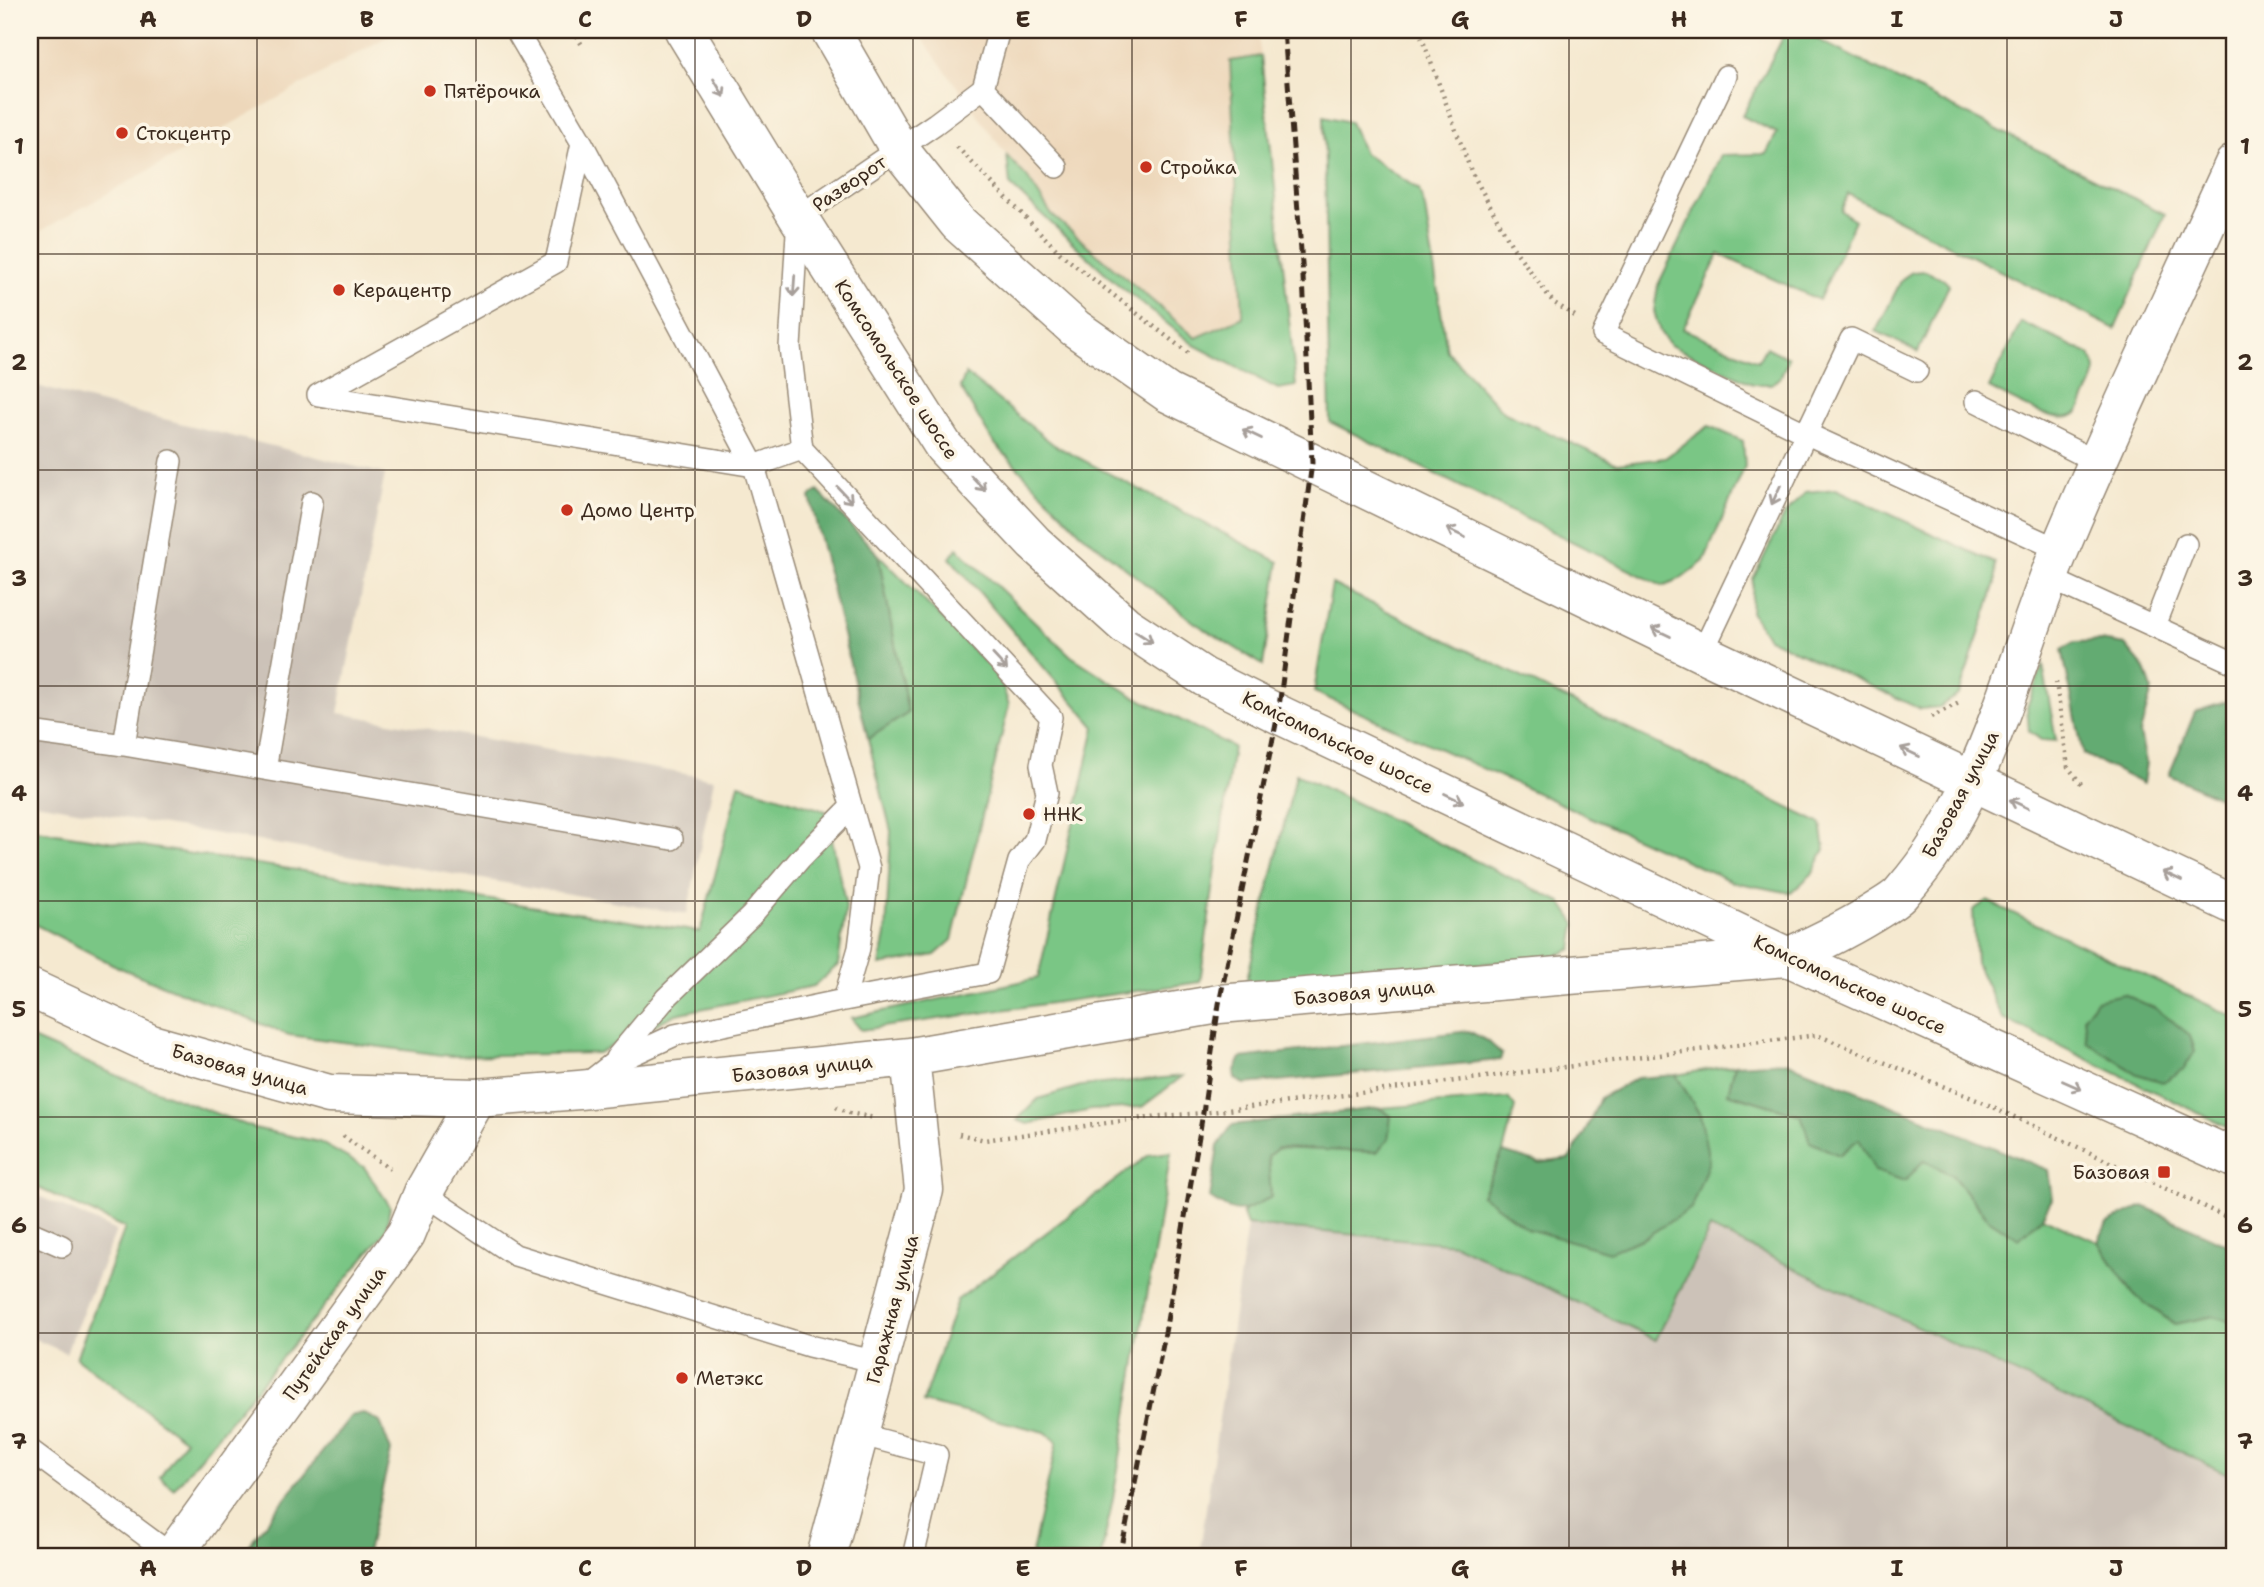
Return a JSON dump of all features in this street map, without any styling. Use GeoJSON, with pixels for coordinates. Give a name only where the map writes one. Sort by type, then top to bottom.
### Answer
{"type":"FeatureCollection","features":[{"type":"Feature","properties":{"kind":"street","name":"Комсомольское шоссе"},"geometry":{"type":"LineString","coordinates":[[684,30],[798,218],[944,447],[1034,543],[1125,625],[1204,677],[1278,714],[1788,957],[2234,1158]]}},
{"type":"Feature","properties":{"kind":"street"},"geometry":{"type":"LineString","coordinates":[[830,30],[900,149],[958,223],[1075,328],[1168,393],[1702,653],[2234,905]]}},
{"type":"Feature","properties":{"kind":"street","name":"Базовая улица"},"geometry":{"type":"LineString","coordinates":[[30,988],[151,1044],[329,1094],[477,1098],[910,1057],[1219,1004],[1788,957],[1850,929],[1900,895],[1938,844],[1972,782],[1997,727],[2054,564],[2097,462],[2234,164]]}},
{"type":"Feature","properties":{"kind":"street","name":"Гаражная улица"},"geometry":{"type":"LineString","coordinates":[[826,1557],[924,1190],[910,1057]]}},
{"type":"Feature","properties":{"kind":"street","name":"Путейская улица"},"geometry":{"type":"LineString","coordinates":[[173,1556],[406,1234],[423,1193],[477,1098]]}},
{"type":"Feature","properties":{"kind":"lane"},"geometry":{"type":"LineString","coordinates":[[516,30],[582,143],[754,466],[869,868],[859,948],[844,1000]]}},
{"type":"Feature","properties":{"kind":"lane"},"geometry":{"type":"LineString","coordinates":[[999,30],[983,88],[1057,167]]}},
{"type":"Feature","properties":{"kind":"lane"},"geometry":{"type":"LineString","coordinates":[[1726,76],[1603,334],[1805,433],[2054,564],[2154,626],[2234,663]]}},
{"type":"Feature","properties":{"kind":"lane","name":"Разворот"},"geometry":{"type":"LineString","coordinates":[[798,218],[900,149],[983,88]]}},
{"type":"Feature","properties":{"kind":"lane"},"geometry":{"type":"LineString","coordinates":[[582,143],[556,262],[318,395],[754,466],[802,449]]}},
{"type":"Feature","properties":{"kind":"lane"},"geometry":{"type":"LineString","coordinates":[[612,1064],[675,1035],[988,973],[1019,861],[1035,840],[1047,793],[1041,765],[1051,717],[802,449],[789,347],[798,218]]}},
{"type":"Feature","properties":{"kind":"lane"},"geometry":{"type":"LineString","coordinates":[[1702,653],[1851,339],[1916,371]]}},
{"type":"Feature","properties":{"kind":"lane"},"geometry":{"type":"LineString","coordinates":[[1976,401],[2097,462]]}},
{"type":"Feature","properties":{"kind":"lane"},"geometry":{"type":"LineString","coordinates":[[124,745],[171,461]]}},
{"type":"Feature","properties":{"kind":"lane"},"geometry":{"type":"LineString","coordinates":[[265,769],[312,502]]}},
{"type":"Feature","properties":{"kind":"lane"},"geometry":{"type":"LineString","coordinates":[[2154,626],[2186,544]]}},
{"type":"Feature","properties":{"kind":"lane"},"geometry":{"type":"LineString","coordinates":[[30,732],[124,745],[672,839]]}},
{"type":"Feature","properties":{"kind":"lane"},"geometry":{"type":"LineString","coordinates":[[579,1090],[612,1064],[666,998],[751,916],[800,859],[851,807]]}},
{"type":"Feature","properties":{"kind":"lane"},"geometry":{"type":"LineString","coordinates":[[423,1193],[515,1255],[809,1346],[878,1362]]}},
{"type":"Feature","properties":{"kind":"lane"},"geometry":{"type":"LineString","coordinates":[[30,1232],[62,1246]]}},
{"type":"Feature","properties":{"kind":"lane"},"geometry":{"type":"LineString","coordinates":[[859,1434],[937,1455],[913,1557]]}},
{"type":"Feature","properties":{"kind":"lane"},"geometry":{"type":"LineString","coordinates":[[30,1450],[173,1556]]}},
{"type":"Feature","properties":{"kind":"path"},"geometry":{"type":"LineString","coordinates":[[573,30],[582,45]]}},
{"type":"Feature","properties":{"kind":"path"},"geometry":{"type":"LineString","coordinates":[[1419,30],[1471,171],[1512,246],[1553,302],[1603,334]]}},
{"type":"Feature","properties":{"kind":"path"},"geometry":{"type":"LineString","coordinates":[[935,124],[1062,255],[1195,358]]}},
{"type":"Feature","properties":{"kind":"path"},"geometry":{"type":"LineString","coordinates":[[2028,637],[2051,646],[2068,767],[2084,788]]}},
{"type":"Feature","properties":{"kind":"path"},"geometry":{"type":"LineString","coordinates":[[1922,720],[1963,701]]}},
{"type":"Feature","properties":{"kind":"path"},"geometry":{"type":"LineString","coordinates":[[830,1104],[849,1113],[985,1140],[1150,1116],[1203,1113],[1817,1035],[1989,1105],[2234,1221]]}},
{"type":"Feature","properties":{"kind":"shaded area","name":"Стокцентр"},"geometry":{"type":"Polygon","coordinates":[[[30,30],[399,30],[30,237],[30,30]]]}},
{"type":"Feature","properties":{"kind":"shaded area"},"geometry":{"type":"Polygon","coordinates":[[[916,30],[1257,30],[1261,56],[1230,61],[1243,317],[1196,338],[1052,215],[1027,177],[1007,156],[916,30]]]}},
{"type":"Feature","properties":{"kind":"shaded area"},"geometry":{"type":"Polygon","coordinates":[[[30,384],[385,474],[338,713],[714,779],[687,914],[30,802],[30,384]]]}},
{"type":"Feature","properties":{"kind":"shaded area"},"geometry":{"type":"Polygon","coordinates":[[[30,1192],[116,1231],[66,1353],[30,1337],[30,1192]]]}},
{"type":"Feature","properties":{"kind":"shaded area"},"geometry":{"type":"Polygon","coordinates":[[[1247,1225],[1455,1244],[1656,1339],[1709,1228],[2234,1477],[2234,1557],[1199,1557],[1247,1225]]]}},
{"type":"Feature","properties":{"kind":"green space"},"geometry":{"type":"Polygon","coordinates":[[[1787,30],[1799,30],[2165,214],[2115,329],[1848,194],[1841,211],[1855,220],[1819,300],[1719,254],[1683,329],[1758,361],[1766,347],[1789,358],[1780,378],[1771,384],[1753,384],[1670,345],[1660,332],[1654,311],[1658,285],[1721,155],[1766,154],[1777,133],[1742,116],[1787,30]]]}},
{"type":"Feature","properties":{"kind":"green space"},"geometry":{"type":"Polygon","coordinates":[[[1261,56],[1296,386],[1278,389],[1194,345],[1115,282],[1010,185],[1007,156],[1027,177],[1052,215],[1196,338],[1243,317],[1230,61],[1261,56]]]}},
{"type":"Feature","properties":{"kind":"green space"},"geometry":{"type":"Polygon","coordinates":[[[1324,116],[1350,122],[1364,153],[1419,190],[1425,208],[1447,351],[1503,412],[1617,464],[1665,458],[1709,426],[1743,441],[1745,466],[1704,561],[1682,578],[1662,586],[1330,422],[1324,116]]]}},
{"type":"Feature","properties":{"kind":"green space"},"geometry":{"type":"Polygon","coordinates":[[[1925,271],[1943,279],[1949,285],[1918,352],[1876,331],[1902,279],[1912,272],[1925,271]]]}},
{"type":"Feature","properties":{"kind":"green space"},"geometry":{"type":"Polygon","coordinates":[[[2021,322],[2089,354],[2094,363],[2095,374],[2080,410],[2070,417],[2048,415],[2021,405],[1989,388],[2021,322]]]}},
{"type":"Feature","properties":{"kind":"green space"},"geometry":{"type":"Polygon","coordinates":[[[966,374],[1054,445],[1279,562],[1263,665],[1195,623],[1081,533],[993,442],[960,387],[966,374]]]}},
{"type":"Feature","properties":{"kind":"green space"},"geometry":{"type":"Polygon","coordinates":[[[1836,489],[1995,563],[1996,583],[1959,694],[1940,707],[1920,709],[1768,638],[1751,612],[1753,579],[1785,514],[1806,492],[1836,489]]]}},
{"type":"Feature","properties":{"kind":"green space"},"geometry":{"type":"Polygon","coordinates":[[[818,491],[878,554],[908,713],[868,739],[810,497],[818,491]]]}},
{"type":"Feature","properties":{"kind":"green space"},"geometry":{"type":"Polygon","coordinates":[[[957,548],[1071,656],[1130,694],[1233,747],[1200,982],[861,1030],[851,1018],[1038,978],[1095,727],[950,558],[957,548]]]}},
{"type":"Feature","properties":{"kind":"green space"},"geometry":{"type":"Polygon","coordinates":[[[878,554],[992,669],[1002,685],[1009,705],[952,940],[935,955],[880,965],[886,934],[891,831],[868,739],[908,713],[878,554]]]}},
{"type":"Feature","properties":{"kind":"green space"},"geometry":{"type":"Polygon","coordinates":[[[1332,584],[1821,824],[1825,849],[1812,874],[1791,893],[1733,882],[1314,692],[1332,584]]]}},
{"type":"Feature","properties":{"kind":"green space"},"geometry":{"type":"Polygon","coordinates":[[[2100,641],[2125,645],[2145,669],[2152,690],[2140,733],[2146,762],[2143,784],[2083,754],[2062,649],[2075,642],[2100,641]]]}},
{"type":"Feature","properties":{"kind":"green space"},"geometry":{"type":"Polygon","coordinates":[[[2043,665],[2056,741],[2041,740],[2029,731],[2027,707],[2043,665]]]}},
{"type":"Feature","properties":{"kind":"green space"},"geometry":{"type":"Polygon","coordinates":[[[2234,699],[2234,824],[2226,821],[2222,799],[2169,775],[2195,712],[2234,699]]]}},
{"type":"Feature","properties":{"kind":"green space"},"geometry":{"type":"Polygon","coordinates":[[[1296,774],[1561,902],[1576,924],[1572,949],[1553,957],[1245,987],[1296,774]]]}},
{"type":"Feature","properties":{"kind":"green space"},"geometry":{"type":"Polygon","coordinates":[[[739,784],[826,811],[846,907],[838,965],[814,986],[676,1014],[598,1053],[450,1056],[289,1035],[120,968],[30,922],[30,829],[700,932],[739,784]]]}},
{"type":"Feature","properties":{"kind":"green space"},"geometry":{"type":"Polygon","coordinates":[[[1987,901],[2234,1017],[2234,1130],[2002,1018],[1976,963],[1973,910],[1987,901]]]}},
{"type":"Feature","properties":{"kind":"green space"},"geometry":{"type":"Polygon","coordinates":[[[2123,994],[2155,1008],[2190,1035],[2195,1051],[2184,1069],[2163,1082],[2137,1074],[2087,1042],[2084,1017],[2096,1000],[2123,994]]]}},
{"type":"Feature","properties":{"kind":"green space"},"geometry":{"type":"Polygon","coordinates":[[[1469,1031],[1489,1042],[1502,1054],[1500,1060],[1245,1084],[1235,1079],[1234,1072],[1241,1058],[1469,1031]]]}},
{"type":"Feature","properties":{"kind":"green space"},"geometry":{"type":"Polygon","coordinates":[[[30,1038],[118,1076],[254,1128],[319,1142],[364,1167],[390,1206],[386,1231],[174,1489],[160,1477],[185,1440],[76,1358],[125,1228],[30,1184],[30,1038]]]}},
{"type":"Feature","properties":{"kind":"green space"},"geometry":{"type":"Polygon","coordinates":[[[1786,1062],[2048,1170],[2052,1199],[2042,1217],[2019,1239],[1987,1218],[1952,1175],[1924,1160],[1905,1181],[1875,1171],[1859,1139],[1839,1155],[1810,1142],[1801,1115],[1728,1093],[1735,1065],[1786,1062]]]}},
{"type":"Feature","properties":{"kind":"green space"},"geometry":{"type":"Polygon","coordinates":[[[1735,1065],[1728,1093],[1801,1115],[1924,1160],[1952,1175],[1987,1218],[2018,1238],[2042,1217],[2098,1242],[2134,1295],[2174,1324],[2214,1316],[2234,1322],[2234,1477],[1710,1228],[1656,1340],[1455,1244],[1247,1225],[1242,1212],[1271,1197],[1268,1156],[1278,1148],[1376,1152],[1391,1116],[1379,1108],[1508,1098],[1515,1107],[1503,1152],[1482,1195],[1700,1115],[1676,1075],[1735,1065]]]}},
{"type":"Feature","properties":{"kind":"green space"},"geometry":{"type":"Polygon","coordinates":[[[1676,1075],[1700,1115],[1709,1161],[1691,1208],[1644,1238],[1609,1252],[1528,1229],[1482,1195],[1503,1152],[1539,1163],[1569,1159],[1600,1098],[1637,1078],[1676,1075]]]}},
{"type":"Feature","properties":{"kind":"green space"},"geometry":{"type":"Polygon","coordinates":[[[1183,1076],[1142,1107],[1091,1110],[1028,1124],[1017,1120],[1038,1099],[1081,1086],[1183,1076]]]}},
{"type":"Feature","properties":{"kind":"green space"},"geometry":{"type":"Polygon","coordinates":[[[1379,1108],[1391,1116],[1388,1140],[1377,1152],[1278,1148],[1268,1156],[1271,1197],[1240,1211],[1210,1198],[1218,1146],[1232,1125],[1379,1108]]]}},
{"type":"Feature","properties":{"kind":"green space"},"geometry":{"type":"Polygon","coordinates":[[[1171,1152],[1101,1557],[1031,1557],[1057,1442],[1045,1432],[923,1402],[957,1300],[1149,1155],[1171,1152]]]}},
{"type":"Feature","properties":{"kind":"green space"},"geometry":{"type":"Polygon","coordinates":[[[2143,1206],[2234,1248],[2234,1322],[2214,1316],[2175,1324],[2134,1295],[2098,1242],[2107,1223],[2143,1206]]]}},
{"type":"Feature","properties":{"kind":"green space"},"geometry":{"type":"Polygon","coordinates":[[[363,1413],[380,1422],[391,1451],[366,1557],[239,1557],[351,1416],[363,1413]]]}},
{"type":"Feature","properties":{"kind":"railway"},"geometry":{"type":"LineString","coordinates":[[1120,1557],[1163,1344],[1219,1004],[1278,714],[1312,463],[1303,277],[1284,30]]}},
{"type":"Feature","properties":{"kind":"place","name":"Пятёрочка"},"geometry":{"type":"Point","coordinates":[430,91]}},
{"type":"Feature","properties":{"kind":"place","name":"Стокцентр"},"geometry":{"type":"Point","coordinates":[122,133]}},
{"type":"Feature","properties":{"kind":"place","name":"Стройка"},"geometry":{"type":"Point","coordinates":[1146,167]}},
{"type":"Feature","properties":{"kind":"place","name":"Керацентр"},"geometry":{"type":"Point","coordinates":[339,290]}},
{"type":"Feature","properties":{"kind":"place","name":"Домо Центр"},"geometry":{"type":"Point","coordinates":[567,510]}},
{"type":"Feature","properties":{"kind":"place","name":"ННК"},"geometry":{"type":"Point","coordinates":[1029,814]}},
{"type":"Feature","properties":{"kind":"place","name":"Базовая"},"geometry":{"type":"Point","coordinates":[2164,1172]}},
{"type":"Feature","properties":{"kind":"place","name":"Метэкс"},"geometry":{"type":"Point","coordinates":[682,1378]}}]}
